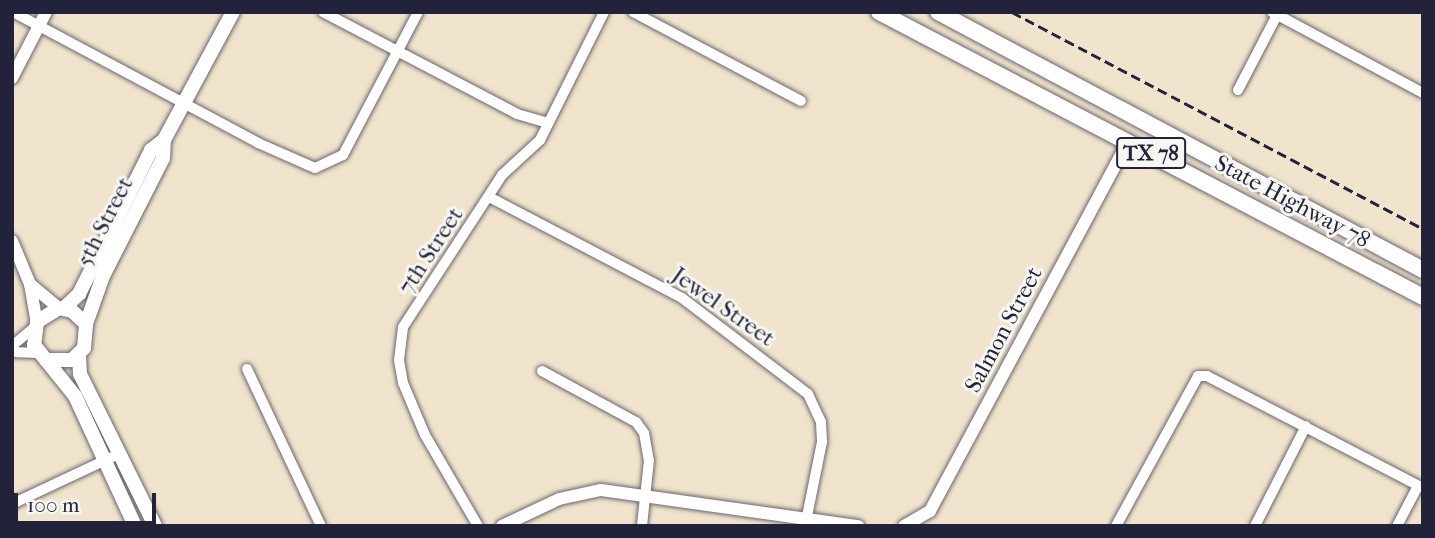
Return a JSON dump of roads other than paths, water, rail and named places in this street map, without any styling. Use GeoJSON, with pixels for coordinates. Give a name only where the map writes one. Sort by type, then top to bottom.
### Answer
{"type":"FeatureCollection","features":[{"type":"Feature","properties":{"kind":"main road","name":"5th Street"},"geometry":{"type":"LineString","coordinates":[[61,308],[79,293],[151,150],[164,140],[233,12]]}},
{"type":"Feature","properties":{"kind":"main road","name":"State Highway 78"},"geometry":{"type":"LineString","coordinates":[[879,12],[1423,297]]}},
{"type":"Feature","properties":{"kind":"main road","name":"State Highway 78"},"geometry":{"type":"LineString","coordinates":[[938,12],[1423,270]]}},
{"type":"Feature","properties":{"kind":"main road","name":"5th Street"},"geometry":{"type":"LineString","coordinates":[[86,324],[103,276],[163,158],[164,140]]}},
{"type":"Feature","properties":{"kind":"main road"},"geometry":{"type":"LineString","coordinates":[[135,526],[75,396],[34,345],[36,325],[61,308],[86,324],[87,340],[79,355],[80,374],[155,526]]}},
{"type":"Feature","properties":{"kind":"main road"},"geometry":{"type":"LineString","coordinates":[[42,357],[63,363],[79,355]]}},
{"type":"Feature","properties":{"kind":"street"},"geometry":{"type":"LineString","coordinates":[[13,12],[302,165],[325,167],[343,155],[418,12]]}},
{"type":"Feature","properties":{"kind":"street"},"geometry":{"type":"LineString","coordinates":[[12,78],[46,12]]}},
{"type":"Feature","properties":{"kind":"street"},"geometry":{"type":"LineString","coordinates":[[323,12],[516,114],[548,122]]}},
{"type":"Feature","properties":{"kind":"street","name":"7th Street"},"geometry":{"type":"LineString","coordinates":[[478,526],[425,435],[403,383],[399,360],[403,327],[502,175],[540,140],[604,12]]}},
{"type":"Feature","properties":{"kind":"street"},"geometry":{"type":"LineString","coordinates":[[633,12],[801,101]]}},
{"type":"Feature","properties":{"kind":"street"},"geometry":{"type":"LineString","coordinates":[[1238,90],[1274,13],[1423,93]]}},
{"type":"Feature","properties":{"kind":"street","name":"Salmon Street"},"geometry":{"type":"LineString","coordinates":[[905,526],[930,511],[1128,141]]}},
{"type":"Feature","properties":{"kind":"street","name":"Jewel Street"},"geometry":{"type":"LineString","coordinates":[[489,197],[682,298],[808,394],[821,422],[822,442],[806,521]]}},
{"type":"Feature","properties":{"kind":"street"},"geometry":{"type":"LineString","coordinates":[[12,241],[30,284],[36,325],[12,346]]}},
{"type":"Feature","properties":{"kind":"street"},"geometry":{"type":"LineString","coordinates":[[30,284],[61,308]]}},
{"type":"Feature","properties":{"kind":"street"},"geometry":{"type":"LineString","coordinates":[[12,352],[42,357]]}},
{"type":"Feature","properties":{"kind":"street"},"geometry":{"type":"LineString","coordinates":[[247,369],[321,526]]}},
{"type":"Feature","properties":{"kind":"street"},"geometry":{"type":"LineString","coordinates":[[542,371],[636,422],[647,441],[642,526]]}},
{"type":"Feature","properties":{"kind":"street"},"geometry":{"type":"LineString","coordinates":[[1116,526],[1192,380],[1207,376],[1421,487],[1397,526]]}},
{"type":"Feature","properties":{"kind":"street"},"geometry":{"type":"LineString","coordinates":[[1255,526],[1306,426]]}},
{"type":"Feature","properties":{"kind":"street"},"geometry":{"type":"LineString","coordinates":[[12,504],[121,453]]}},
{"type":"Feature","properties":{"kind":"street"},"geometry":{"type":"LineString","coordinates":[[502,526],[580,492],[645,494],[806,521],[858,526]]}},
{"type":"Feature","properties":{"kind":"railway"},"geometry":{"type":"LineString","coordinates":[[1012,12],[1423,229]]}}]}
